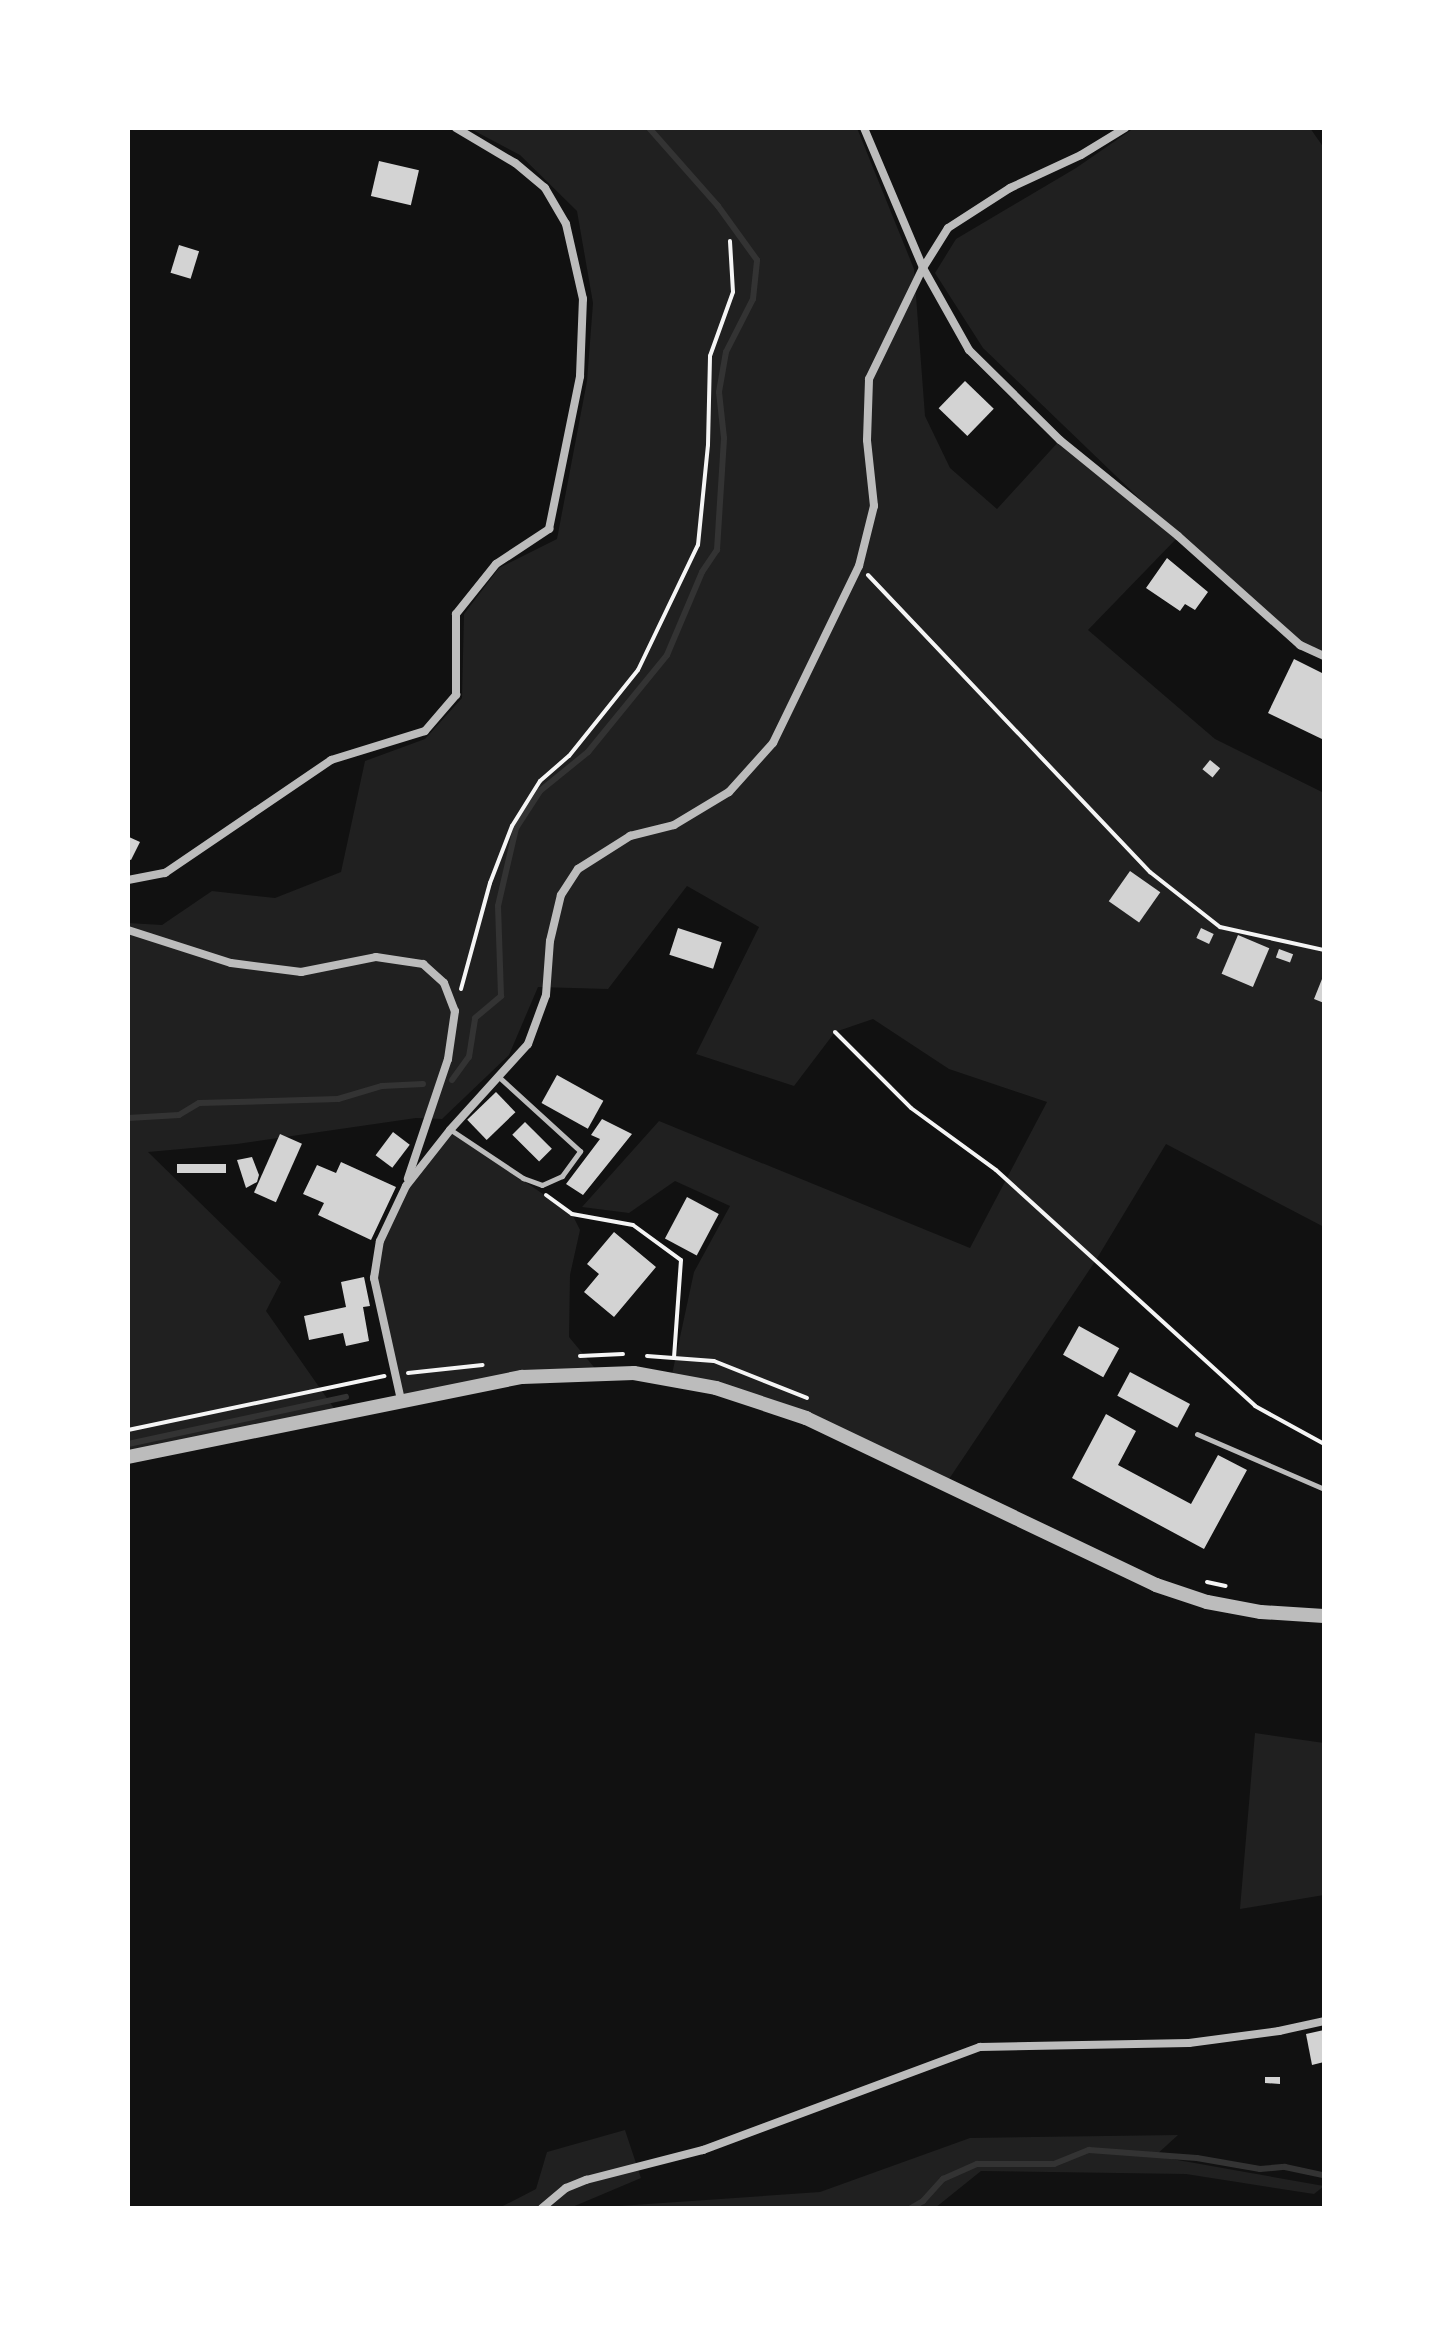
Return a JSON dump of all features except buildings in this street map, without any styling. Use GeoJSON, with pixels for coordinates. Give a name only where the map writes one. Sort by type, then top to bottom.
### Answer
{"type":"FeatureCollection","features":[{"type":"Feature","properties":{"kind":"street"},"geometry":{"type":"LineString","coordinates":[[128,880],[165,873],[331,760],[425,731],[456,695],[456,614],[496,564],[549,529],[580,376],[583,299],[573,254],[566,224],[545,188],[515,163],[456,128]]}},
{"type":"Feature","properties":{"kind":"street"},"geometry":{"type":"LineString","coordinates":[[864,128],[923,268],[969,350],[1049,429],[1300,645],[1324,656]]}},
{"type":"Feature","properties":{"kind":"street"},"geometry":{"type":"LineString","coordinates":[[406,1186],[450,1130],[528,1044],[546,995],[550,941],[561,895],[578,869],[630,836],[674,825],[729,792],[773,743],[859,566],[874,506],[867,440],[869,379],[923,268],[948,228],[1010,188],[1081,155],[1125,128]]}},
{"type":"Feature","properties":{"kind":"street"},"geometry":{"type":"LineString","coordinates":[[128,930],[231,963],[301,972],[376,957],[423,964],[444,983],[455,1011],[448,1059],[406,1186],[380,1241],[374,1278],[401,1400]]}},
{"type":"Feature","properties":{"kind":"street"},"geometry":{"type":"LineString","coordinates":[[128,1457],[401,1400],[561,1373],[634,1373],[716,1388],[806,1418],[1156,1585],[1207,1602],[1247,1610],[1324,1616]]}},
{"type":"Feature","properties":{"kind":"street"},"geometry":{"type":"LineString","coordinates":[[542,2208],[575,2184],[703,2150],[980,2047],[1189,2043],[1279,2031],[1324,2021]]}},
{"type":"Feature","properties":{"kind":"lane"},"geometry":{"type":"LineString","coordinates":[[450,1130],[523,1178],[542,1185],[562,1176],[580,1151],[499,1077]]}},
{"type":"Feature","properties":{"kind":"lane"},"geometry":{"type":"LineString","coordinates":[[1197,1434],[1324,1489]]}},
{"type":"Feature","properties":{"kind":"path"},"geometry":{"type":"LineString","coordinates":[[455,1011],[490,883],[512,826],[540,781],[569,756],[638,670],[698,545],[708,445],[710,356],[733,292],[730,241]]}},
{"type":"Feature","properties":{"kind":"path"},"geometry":{"type":"LineString","coordinates":[[859,566],[1150,872],[1220,927],[1324,950]]}},
{"type":"Feature","properties":{"kind":"path"},"geometry":{"type":"LineString","coordinates":[[835,1032],[911,1108],[996,1170],[1255,1406],[1324,1444]]}},
{"type":"Feature","properties":{"kind":"path"},"geometry":{"type":"LineString","coordinates":[[523,1178],[572,1214],[633,1225],[681,1260],[671,1379]]}},
{"type":"Feature","properties":{"kind":"path"},"geometry":{"type":"LineString","coordinates":[[574,1356],[629,1355]]}},
{"type":"Feature","properties":{"kind":"path"},"geometry":{"type":"LineString","coordinates":[[644,1356],[714,1361],[763,1378],[820,1405]]}},
{"type":"Feature","properties":{"kind":"path"},"geometry":{"type":"LineString","coordinates":[[128,1430],[396,1375],[485,1365]]}},
{"type":"Feature","properties":{"kind":"path"},"geometry":{"type":"LineString","coordinates":[[1197,1579],[1233,1587]]}},
{"type":"Feature","properties":{"kind":"shaded area"},"geometry":{"type":"Polygon","coordinates":[[[469,128],[857,128],[914,269],[925,416],[950,468],[997,509],[1060,440],[1168,526],[983,348],[935,273],[956,239],[1076,168],[1134,128],[1310,128],[1324,148],[1324,656],[1300,645],[1178,537],[1088,630],[1215,739],[1324,793],[1324,1227],[1166,1144],[1096,1260],[945,1485],[806,1418],[671,1379],[694,1272],[730,1206],[675,1181],[629,1213],[582,1207],[659,1121],[970,1248],[1047,1102],[949,1069],[873,1019],[835,1032],[794,1086],[696,1054],[759,927],[687,886],[608,989],[538,987],[509,1055],[442,1119],[416,1118],[237,1144],[148,1152],[281,1282],[266,1311],[338,1414],[128,1457],[128,923],[162,925],[212,891],[275,898],[341,872],[365,761],[425,739],[462,698],[464,614],[499,568],[557,539],[587,381],[593,303],[577,211],[520,155],[469,128]]]}},
{"type":"Feature","properties":{"kind":"shaded area"},"geometry":{"type":"Polygon","coordinates":[[[450,1130],[572,1214],[580,1230],[570,1275],[569,1337],[598,1372],[401,1400],[374,1278],[380,1241],[406,1186],[450,1130]]]}},
{"type":"Feature","properties":{"kind":"shaded area"},"geometry":{"type":"Polygon","coordinates":[[[1255,1733],[1324,1743],[1324,1895],[1240,1909],[1255,1733]]]}},
{"type":"Feature","properties":{"kind":"shaded area"},"geometry":{"type":"Polygon","coordinates":[[[625,2130],[641,2178],[570,2208],[499,2208],[536,2189],[547,2152],[625,2130]]]}},
{"type":"Feature","properties":{"kind":"shaded area"},"geometry":{"type":"Polygon","coordinates":[[[1178,2135],[1155,2156],[1324,2186],[1314,2194],[1186,2174],[981,2171],[935,2208],[590,2208],[820,2192],[970,2138],[1178,2135]]]}},
{"type":"Feature","properties":{"kind":"waterway"},"geometry":{"type":"LineString","coordinates":[[452,1080],[469,1057],[475,1018],[501,996],[498,906],[516,828],[540,791],[588,752],[667,655],[702,572],[717,550],[724,438],[719,392],[726,352],[753,299],[757,260],[718,206],[649,128]]}},
{"type":"Feature","properties":{"kind":"waterway"},"geometry":{"type":"LineString","coordinates":[[128,1118],[179,1115],[199,1103],[338,1099],[382,1086],[423,1084]]}},
{"type":"Feature","properties":{"kind":"waterway"},"geometry":{"type":"LineString","coordinates":[[128,1444],[346,1397]]}},
{"type":"Feature","properties":{"kind":"waterway"},"geometry":{"type":"LineString","coordinates":[[911,2208],[923,2201],[943,2179],[977,2164],[1054,2164],[1089,2150],[1197,2158],[1260,2169],[1285,2167],[1324,2175]]}}]}
